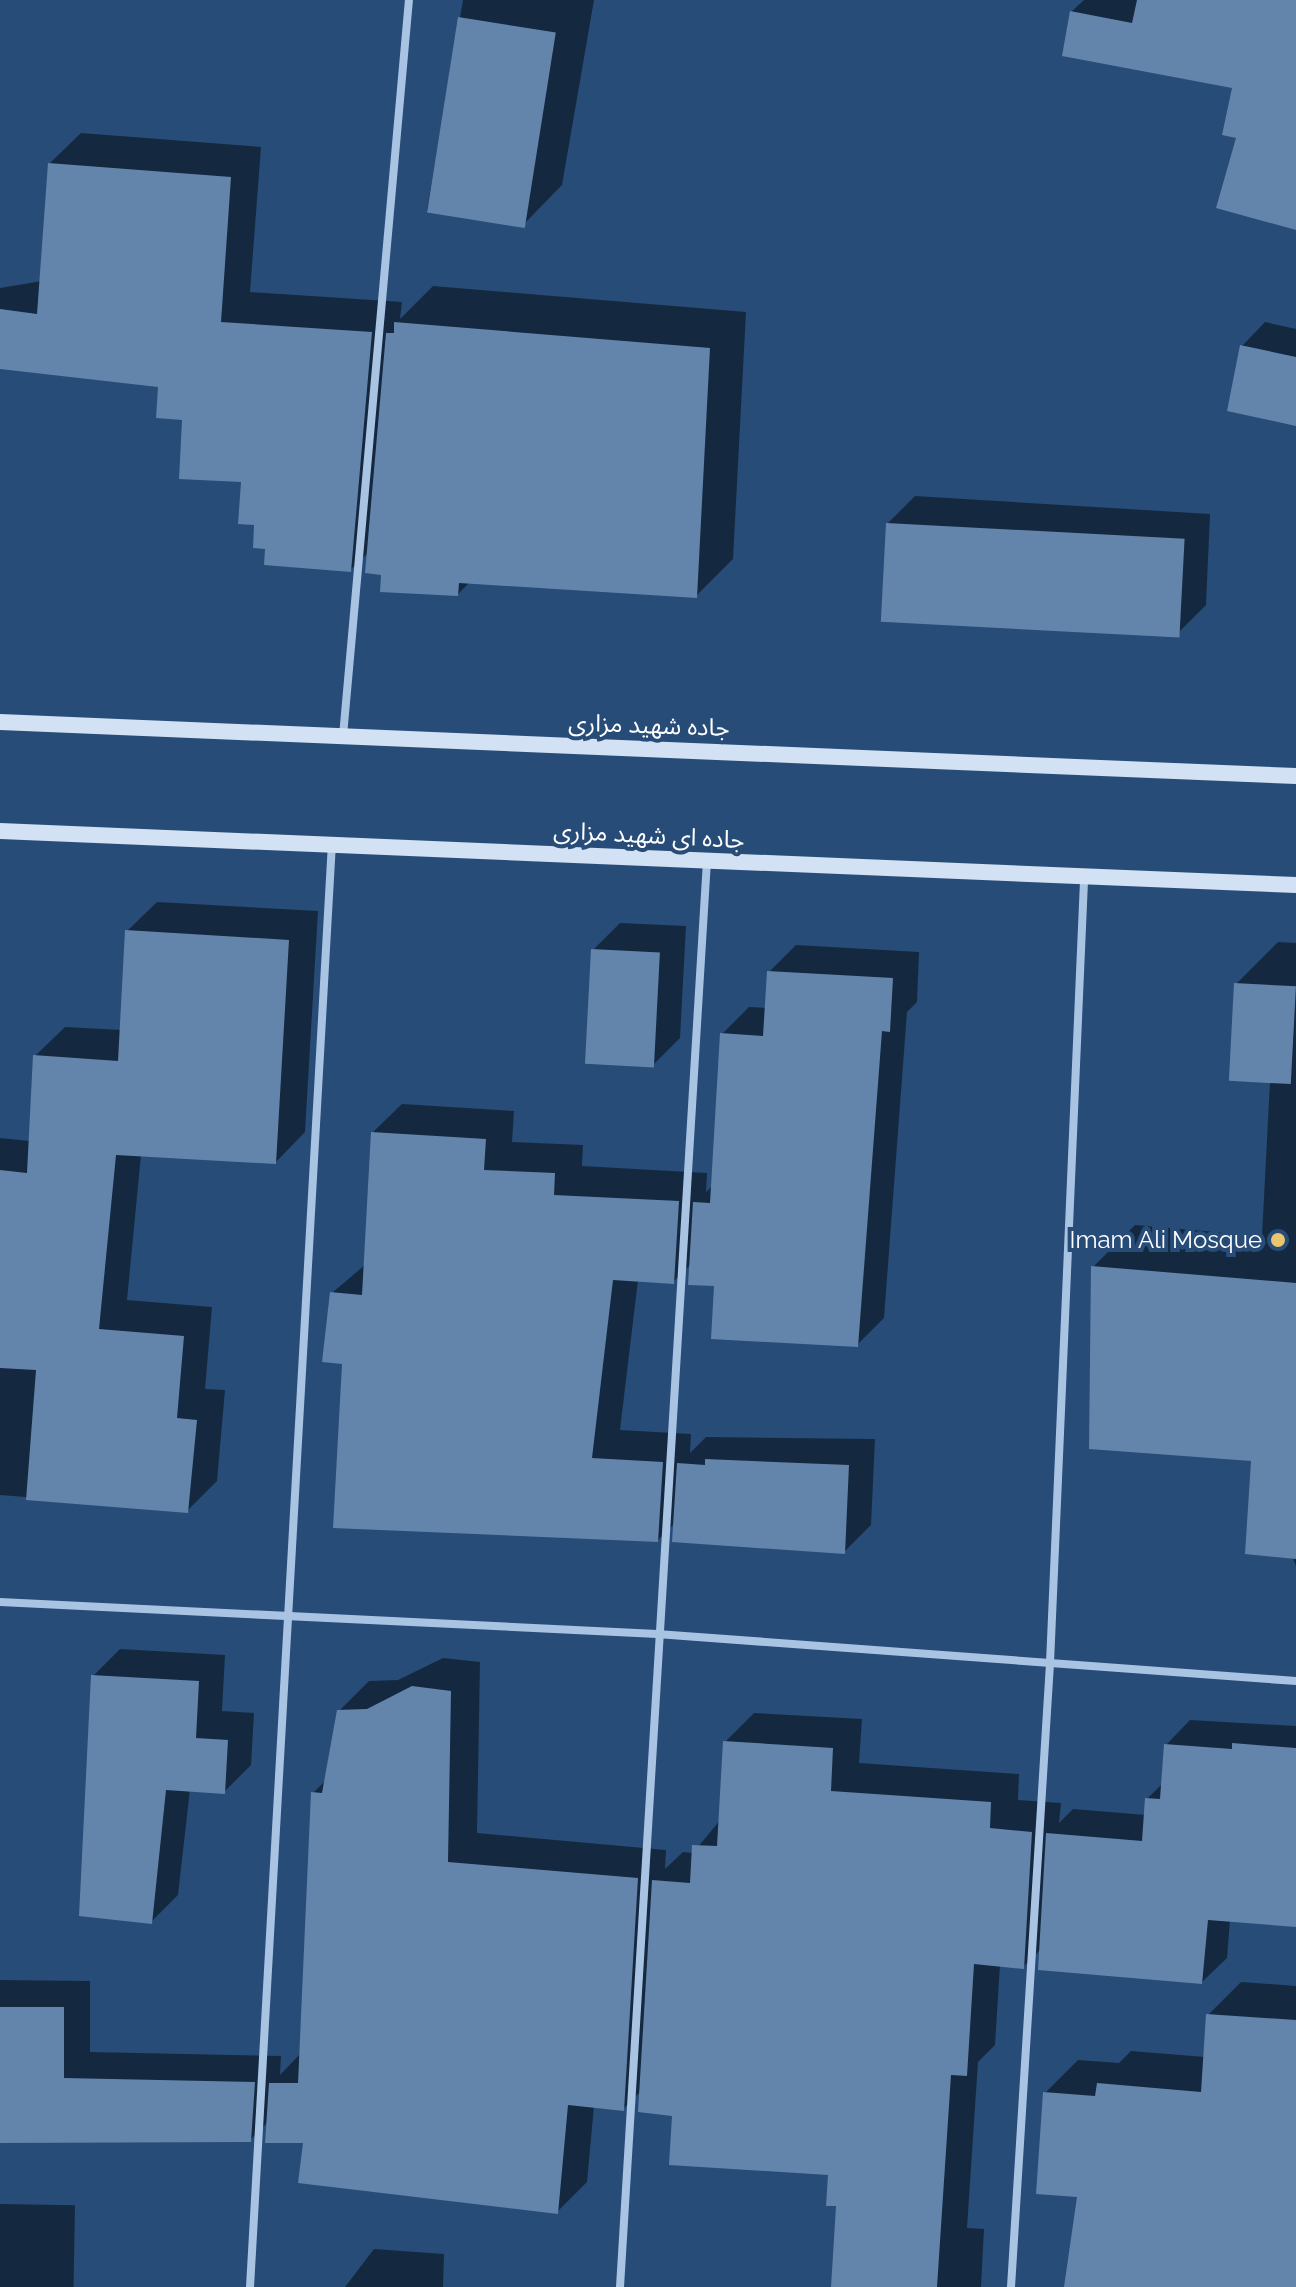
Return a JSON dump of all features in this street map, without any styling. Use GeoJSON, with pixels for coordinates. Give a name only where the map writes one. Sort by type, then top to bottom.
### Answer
{"type":"FeatureCollection","features":[{"type":"Feature","properties":{"kind":"main road","name":"جاده شهید مزاری"},"geometry":{"type":"LineString","coordinates":[[0,722],[1296,776]]}},
{"type":"Feature","properties":{"kind":"main road","name":"جاده ای شهید مزاری"},"geometry":{"type":"LineString","coordinates":[[0,831],[707,861],[1084,881],[1296,885]]}},
{"type":"Feature","properties":{"kind":"street"},"geometry":{"type":"LineString","coordinates":[[343,736],[409,0]]}},
{"type":"Feature","properties":{"kind":"street"},"geometry":{"type":"LineString","coordinates":[[250,2287],[332,845]]}},
{"type":"Feature","properties":{"kind":"street"},"geometry":{"type":"LineString","coordinates":[[620,2287],[657,1634],[707,861]]}},
{"type":"Feature","properties":{"kind":"street"},"geometry":{"type":"LineString","coordinates":[[1011,2287],[1050,1663],[1084,881]]}},
{"type":"Feature","properties":{"kind":"street"},"geometry":{"type":"LineString","coordinates":[[0,1602],[657,1634],[1296,1681]]}},
{"type":"Feature","properties":{"kind":"building"},"geometry":{"type":"Polygon","coordinates":[[[1137,0],[1296,0],[1296,230],[1216,208],[1236,138],[1222,135],[1232,88],[1062,56],[1070,11],[1132,23],[1137,0]]]}},
{"type":"Feature","properties":{"kind":"building"},"geometry":{"type":"Polygon","coordinates":[[[458,17],[556,32],[525,228],[427,213],[458,17]]]}},
{"type":"Feature","properties":{"kind":"building"},"geometry":{"type":"Polygon","coordinates":[[[48,163],[231,177],[221,322],[372,332],[351,572],[264,565],[265,549],[253,548],[254,525],[238,524],[241,482],[179,479],[182,420],[156,418],[158,387],[0,369],[0,309],[37,314],[48,163]]]}},
{"type":"Feature","properties":{"kind":"building"},"geometry":{"type":"Polygon","coordinates":[[[394,322],[710,348],[697,598],[459,583],[458,596],[380,592],[381,575],[365,573],[386,333],[394,333],[394,322]]]}},
{"type":"Feature","properties":{"kind":"building"},"geometry":{"type":"Polygon","coordinates":[[[1240,345],[1296,357],[1296,426],[1227,411],[1240,345]]]}},
{"type":"Feature","properties":{"kind":"building"},"geometry":{"type":"Polygon","coordinates":[[[886,523],[1185,539],[1179,638],[881,622],[886,523]]]}},
{"type":"Feature","properties":{"kind":"building"},"geometry":{"type":"Polygon","coordinates":[[[125,930],[289,940],[276,1164],[116,1155],[99,1329],[184,1336],[177,1418],[197,1420],[188,1513],[26,1500],[36,1370],[0,1368],[0,1170],[27,1173],[33,1055],[118,1061],[125,930]]]}},
{"type":"Feature","properties":{"kind":"building"},"geometry":{"type":"Polygon","coordinates":[[[591,949],[660,953],[654,1067],[585,1064],[591,949]]]}},
{"type":"Feature","properties":{"kind":"building"},"geometry":{"type":"Polygon","coordinates":[[[767,971],[893,978],[890,1032],[882,1031],[858,1347],[711,1339],[714,1286],[688,1285],[693,1202],[710,1203],[720,1033],[763,1036],[767,971]]]}},
{"type":"Feature","properties":{"kind":"building"},"geometry":{"type":"Polygon","coordinates":[[[1234,983],[1296,986],[1291,1084],[1229,1081],[1234,983]]]}},
{"type":"Feature","properties":{"kind":"building"},"geometry":{"type":"Polygon","coordinates":[[[371,1132],[486,1139],[484,1170],[555,1173],[554,1195],[679,1201],[674,1284],[613,1280],[592,1458],[663,1462],[658,1542],[333,1528],[342,1364],[322,1362],[330,1292],[362,1295],[371,1132]]]}},
{"type":"Feature","properties":{"kind":"building"},"geometry":{"type":"Polygon","coordinates":[[[1091,1266],[1296,1283],[1296,1559],[1245,1554],[1251,1461],[1089,1449],[1091,1266]]]}},
{"type":"Feature","properties":{"kind":"building"},"geometry":{"type":"Polygon","coordinates":[[[705,1459],[849,1465],[845,1554],[672,1542],[677,1463],[705,1465],[705,1459]]]}},
{"type":"Feature","properties":{"kind":"building"},"geometry":{"type":"Polygon","coordinates":[[[91,1675],[199,1681],[196,1738],[228,1740],[225,1794],[166,1790],[152,1924],[79,1916],[91,1675]]]}},
{"type":"Feature","properties":{"kind":"building"},"geometry":{"type":"Polygon","coordinates":[[[412,1686],[451,1691],[448,1862],[638,1878],[624,2111],[568,2105],[558,2214],[298,2183],[303,2143],[265,2143],[269,2083],[298,2083],[311,1792],[322,1793],[337,1710],[367,1709],[412,1686]]]}},
{"type":"Feature","properties":{"kind":"building"},"geometry":{"type":"Polygon","coordinates":[[[723,1741],[833,1748],[831,1791],[991,1802],[990,1828],[1032,1832],[1024,1969],[974,1964],[967,2076],[951,2075],[937,2287],[831,2287],[836,2206],[826,2206],[828,2175],[669,2165],[672,2116],[638,2112],[652,1880],[690,1883],[692,1845],[717,1846],[723,1741]]]}},
{"type":"Feature","properties":{"kind":"building"},"geometry":{"type":"Polygon","coordinates":[[[1232,1743],[1296,1748],[1296,1927],[1208,1920],[1202,1984],[1038,1970],[1046,1833],[1142,1841],[1145,1798],[1160,1799],[1164,1744],[1232,1749],[1232,1743]]]}},
{"type":"Feature","properties":{"kind":"building"},"geometry":{"type":"Polygon","coordinates":[[[0,2007],[64,2007],[64,2078],[255,2082],[251,2142],[0,2143],[0,2007]]]}},
{"type":"Feature","properties":{"kind":"building"},"geometry":{"type":"Polygon","coordinates":[[[1206,2014],[1296,2020],[1296,2287],[1064,2287],[1077,2197],[1036,2194],[1043,2092],[1095,2096],[1097,2083],[1201,2092],[1206,2014]]]}},
{"type":"Feature","properties":{"kind":"place","name":"Imam Ali Mosque"},"geometry":{"type":"Point","coordinates":[1278,1240]}}]}
